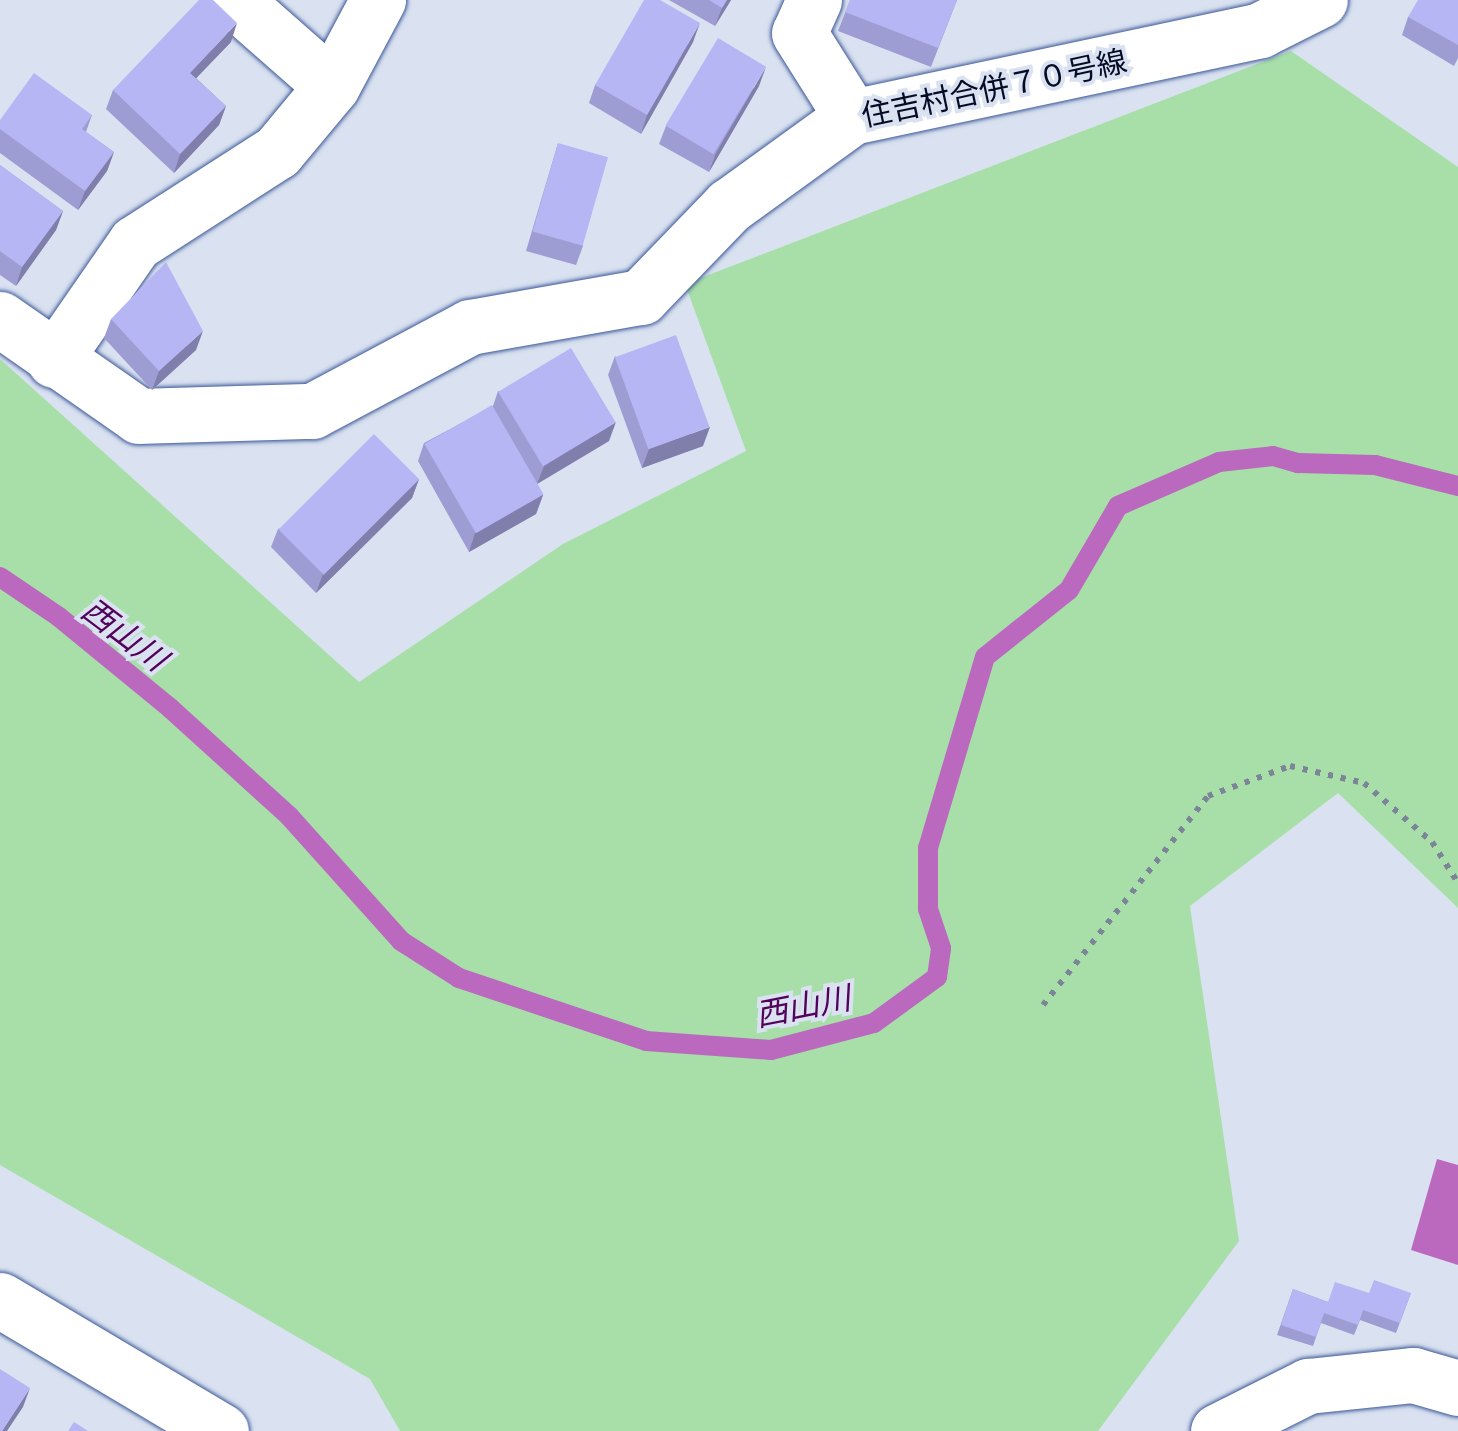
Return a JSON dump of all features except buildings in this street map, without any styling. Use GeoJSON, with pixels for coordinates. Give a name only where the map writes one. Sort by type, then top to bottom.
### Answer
{"type":"FeatureCollection","features":[{"type":"Feature","properties":{"kind":"street"},"geometry":{"type":"LineString","coordinates":[[234,0],[332,86]]}},
{"type":"Feature","properties":{"kind":"street"},"geometry":{"type":"LineString","coordinates":[[54,360],[135,244],[277,152],[332,86],[378,0]]}},
{"type":"Feature","properties":{"kind":"street"},"geometry":{"type":"LineString","coordinates":[[814,0],[799,33],[852,117]]}},
{"type":"Feature","properties":{"kind":"street","name":"住吉村合併７０号線"},"geometry":{"type":"LineString","coordinates":[[0,319],[139,416],[312,411],[470,327],[641,297],[729,206],[852,117],[1260,30],[1320,0]]}},
{"type":"Feature","properties":{"kind":"street"},"geometry":{"type":"LineString","coordinates":[[0,1300],[220,1431]]}},
{"type":"Feature","properties":{"kind":"street"},"geometry":{"type":"LineString","coordinates":[[1218,1431],[1308,1386],[1412,1375],[1458,1388]]}},
{"type":"Feature","properties":{"kind":"path"},"geometry":{"type":"LineString","coordinates":[[1043,1005],[1208,796],[1290,766],[1364,783],[1432,842],[1458,883]]}},
{"type":"Feature","properties":{"kind":"green space"},"geometry":{"type":"Polygon","coordinates":[[[1291,51],[1458,167],[1458,908],[1338,793],[1190,906],[1239,1241],[1098,1431],[400,1431],[370,1379],[0,1165],[0,359],[359,682],[563,544],[746,451],[685,284],[1291,51]]]}},
{"type":"Feature","properties":{"kind":"shaded area"},"geometry":{"type":"Polygon","coordinates":[[[1437,1159],[1458,1165],[1458,1265],[1411,1250],[1437,1159]]]}},
{"type":"Feature","properties":{"kind":"waterway","name":"西山川"},"geometry":{"type":"LineString","coordinates":[[0,577],[59,617],[170,708],[289,816],[401,941],[459,978],[646,1041],[771,1050],[874,1023],[937,977],[941,948],[928,909],[928,848],[985,657],[1069,590],[1118,506],[1219,462],[1273,456],[1298,463],[1375,465],[1458,486]]}}]}
